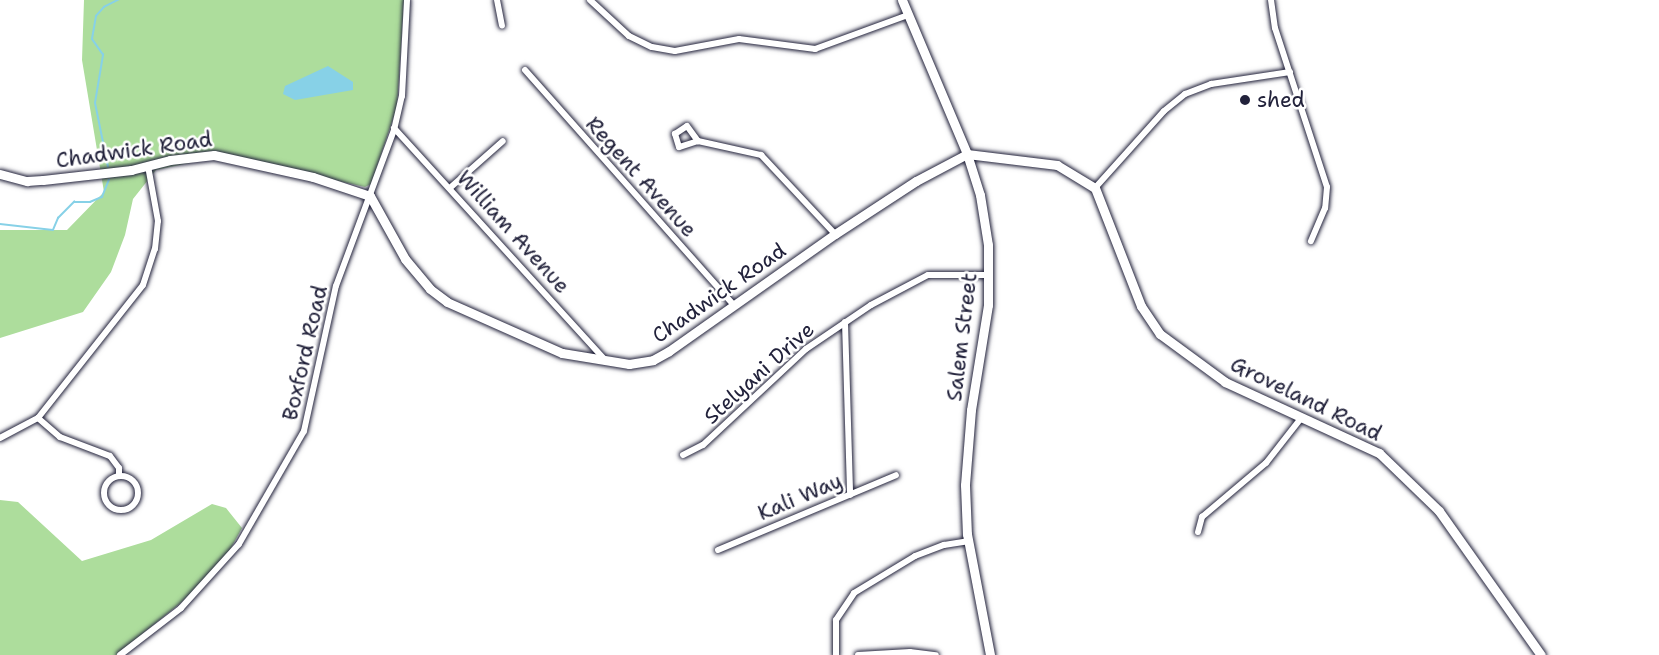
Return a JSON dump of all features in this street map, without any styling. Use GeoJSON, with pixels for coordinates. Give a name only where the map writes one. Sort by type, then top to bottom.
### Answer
{"type":"FeatureCollection","features":[{"type":"Feature","properties":{"kind":"main road","name":"Salem Street"},"geometry":{"type":"LineString","coordinates":[[902,0],[967,154],[980,195],[989,274],[985,330],[966,454],[968,542],[990,655]]}},
{"type":"Feature","properties":{"kind":"main road"},"geometry":{"type":"LineString","coordinates":[[967,154],[1048,162],[1081,176],[1095,188]]}},
{"type":"Feature","properties":{"kind":"main road","name":"Chadwick Road"},"geometry":{"type":"LineString","coordinates":[[0,174],[27,181],[148,166],[203,155],[234,156],[370,196],[405,259],[441,298],[546,348],[629,364],[653,360],[916,181],[967,154]]}},
{"type":"Feature","properties":{"kind":"main road","name":"Groveland Road"},"geometry":{"type":"LineString","coordinates":[[1095,188],[1141,306],[1160,334],[1225,382],[1370,447],[1420,491],[1464,542],[1541,655]]}},
{"type":"Feature","properties":{"kind":"street","name":"Boxford Road"},"geometry":{"type":"LineString","coordinates":[[120,655],[181,608],[222,564],[249,529],[304,431],[336,286],[394,128],[405,77],[407,0]]}},
{"type":"Feature","properties":{"kind":"street"},"geometry":{"type":"LineString","coordinates":[[497,0],[502,26]]}},
{"type":"Feature","properties":{"kind":"street"},"geometry":{"type":"LineString","coordinates":[[590,0],[628,36],[652,47],[675,51],[739,39],[815,50],[908,15]]}},
{"type":"Feature","properties":{"kind":"street"},"geometry":{"type":"LineString","coordinates":[[1271,0],[1275,28],[1327,187],[1325,208],[1311,241]]}},
{"type":"Feature","properties":{"kind":"street","name":"Regent Avenue"},"geometry":{"type":"LineString","coordinates":[[525,70],[734,305]]}},
{"type":"Feature","properties":{"kind":"street"},"geometry":{"type":"LineString","coordinates":[[1095,188],[1164,111],[1185,94],[1211,84],[1290,72]]}},
{"type":"Feature","properties":{"kind":"street","name":"William Avenue"},"geometry":{"type":"LineString","coordinates":[[394,128],[451,186],[606,360]]}},
{"type":"Feature","properties":{"kind":"street"},"geometry":{"type":"LineString","coordinates":[[451,186],[503,141]]}},
{"type":"Feature","properties":{"kind":"street"},"geometry":{"type":"LineString","coordinates":[[698,141],[761,155],[836,234]]}},
{"type":"Feature","properties":{"kind":"street"},"geometry":{"type":"LineString","coordinates":[[0,438],[38,418],[143,285],[155,249],[158,221],[148,166]]}},
{"type":"Feature","properties":{"kind":"street","name":"Stelyani Drive"},"geometry":{"type":"LineString","coordinates":[[683,455],[703,445],[792,361],[845,322],[928,275],[989,274]]}},
{"type":"Feature","properties":{"kind":"street"},"geometry":{"type":"LineString","coordinates":[[845,322],[850,495]]}},
{"type":"Feature","properties":{"kind":"street"},"geometry":{"type":"LineString","coordinates":[[1198,532],[1202,517],[1266,463],[1302,417]]}},
{"type":"Feature","properties":{"kind":"street"},"geometry":{"type":"LineString","coordinates":[[38,418],[60,437],[110,456],[119,468],[119,476]]}},
{"type":"Feature","properties":{"kind":"street","name":"Kali Way"},"geometry":{"type":"LineString","coordinates":[[718,550],[896,475]]}},
{"type":"Feature","properties":{"kind":"street"},"geometry":{"type":"LineString","coordinates":[[119,476],[132,480],[138,492],[134,504],[122,510],[109,506],[103,494],[107,482],[119,476]]}},
{"type":"Feature","properties":{"kind":"street"},"geometry":{"type":"LineString","coordinates":[[836,655],[836,620],[854,593],[915,556],[944,545],[968,542]]}},
{"type":"Feature","properties":{"kind":"street"},"geometry":{"type":"LineString","coordinates":[[858,655],[910,652],[936,655]]}},
{"type":"Feature","properties":{"kind":"green space"},"geometry":{"type":"Polygon","coordinates":[[[84,0],[404,0],[397,107],[371,184],[365,187],[210,152],[199,161],[156,170],[133,199],[125,235],[111,272],[83,312],[0,338],[0,230],[67,230],[104,192],[82,60],[84,0]]]}},
{"type":"Feature","properties":{"kind":"green space"},"geometry":{"type":"Polygon","coordinates":[[[0,500],[18,502],[82,561],[151,540],[212,504],[226,508],[242,528],[226,557],[183,601],[116,655],[0,655],[0,500]]]}},
{"type":"Feature","properties":{"kind":"water"},"geometry":{"type":"Polygon","coordinates":[[[328,66],[353,82],[353,90],[295,100],[283,94],[285,86],[328,66]]]}},
{"type":"Feature","properties":{"kind":"waterway"},"geometry":{"type":"LineString","coordinates":[[108,167],[95,103],[103,55],[92,39],[96,16],[104,7],[118,0]]}},
{"type":"Feature","properties":{"kind":"waterway"},"geometry":{"type":"LineString","coordinates":[[0,224],[53,230],[58,218],[74,202],[90,202],[102,197],[109,180]]}},
{"type":"Feature","properties":{"kind":"place","name":"shed"},"geometry":{"type":"Point","coordinates":[1245,100]}}]}
